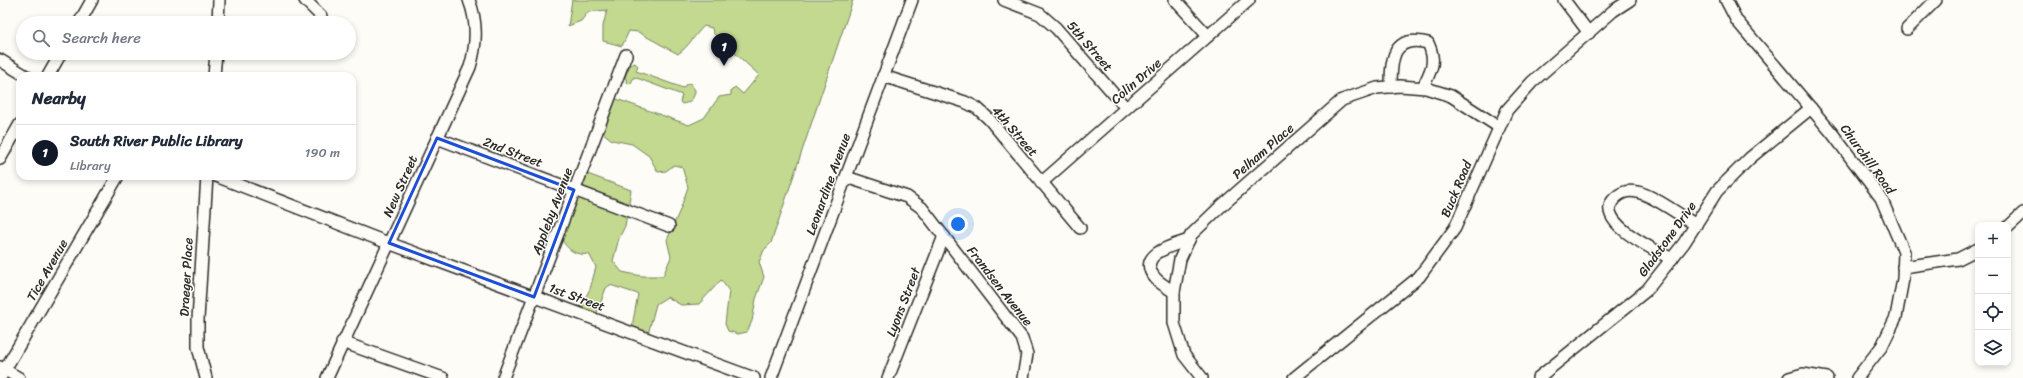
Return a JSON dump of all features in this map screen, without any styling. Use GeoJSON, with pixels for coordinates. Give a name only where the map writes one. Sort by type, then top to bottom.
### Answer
{"type":"FeatureCollection","features":[{"type":"Feature","properties":{"kind":"street"},"geometry":{"type":"LineString","coordinates":[[83,16],[92,0]]}},
{"type":"Feature","properties":{"kind":"street"},"geometry":{"type":"LineString","coordinates":[[218,16],[219,0]]}},
{"type":"Feature","properties":{"kind":"street"},"geometry":{"type":"LineString","coordinates":[[305,0],[321,16]]}},
{"type":"Feature","properties":{"kind":"street","name":"New Street"},"geometry":{"type":"LineString","coordinates":[[327,378],[342,342],[470,67],[474,52],[476,28],[470,0]]}},
{"type":"Feature","properties":{"kind":"street","name":"Leonardine Avenue"},"geometry":{"type":"LineString","coordinates":[[770,378],[912,0]]}},
{"type":"Feature","properties":{"kind":"street","name":"5th Street"},"geometry":{"type":"LineString","coordinates":[[1004,0],[1040,14],[1056,28],[1126,108]]}},
{"type":"Feature","properties":{"kind":"street"},"geometry":{"type":"LineString","coordinates":[[1175,0],[1208,36]]}},
{"type":"Feature","properties":{"kind":"street","name":"Colin Drive"},"geometry":{"type":"LineString","coordinates":[[1041,183],[1249,0]]}},
{"type":"Feature","properties":{"kind":"street"},"geometry":{"type":"LineString","coordinates":[[1564,0],[1589,33]]}},
{"type":"Feature","properties":{"kind":"street","name":"Buck Road"},"geometry":{"type":"LineString","coordinates":[[1294,378],[1419,277],[1455,228],[1507,110],[1532,82],[1613,11],[1630,0]]}},
{"type":"Feature","properties":{"kind":"street","name":"Churchill Road"},"geometry":{"type":"LineString","coordinates":[[1726,0],[1738,21],[1811,108],[1881,198],[1904,252],[1903,280],[1896,317],[1882,346],[1857,378]]}},
{"type":"Feature","properties":{"kind":"street"},"geometry":{"type":"LineString","coordinates":[[1907,29],[1936,0]]}},
{"type":"Feature","properties":{"kind":"street"},"geometry":{"type":"LineString","coordinates":[[1390,87],[1391,61],[1399,46],[1407,42],[1418,41],[1428,44],[1431,50],[1434,66],[1423,87]]}},
{"type":"Feature","properties":{"kind":"street","name":"Appleby Avenue"},"geometry":{"type":"LineString","coordinates":[[503,378],[626,55]]}},
{"type":"Feature","properties":{"kind":"street"},"geometry":{"type":"LineString","coordinates":[[0,60],[20,72]]}},
{"type":"Feature","properties":{"kind":"street"},"geometry":{"type":"LineString","coordinates":[[50,72],[58,60]]}},
{"type":"Feature","properties":{"kind":"street"},"geometry":{"type":"LineString","coordinates":[[214,72],[215,60]]}},
{"type":"Feature","properties":{"kind":"street","name":"4th Street"},"geometry":{"type":"LineString","coordinates":[[883,76],[965,102],[977,108],[989,119],[1080,228]]}},
{"type":"Feature","properties":{"kind":"street","name":"Pelham Place"},"geometry":{"type":"LineString","coordinates":[[1202,378],[1184,355],[1174,323],[1174,292],[1180,259],[1191,235],[1342,100],[1377,88],[1423,87],[1451,96],[1499,127]]}},
{"type":"Feature","properties":{"kind":"street","name":"Gladstone Drive"},"geometry":{"type":"LineString","coordinates":[[1538,378],[1647,290],[1672,259],[1718,191],[1750,158],[1811,108]]}},
{"type":"Feature","properties":{"kind":"street"},"geometry":{"type":"LineString","coordinates":[[0,158],[16,131]]}},
{"type":"Feature","properties":{"kind":"street","name":"2nd Street"},"geometry":{"type":"LineString","coordinates":[[436,138],[669,226]]}},
{"type":"Feature","properties":{"kind":"street","name":"Frandsen Avenue"},"geometry":{"type":"LineString","coordinates":[[846,177],[907,197],[922,208],[1022,338],[1027,354],[1023,378]]}},
{"type":"Feature","properties":{"kind":"street","name":"Tice Avenue"},"geometry":{"type":"LineString","coordinates":[[2,371],[116,180]]}},
{"type":"Feature","properties":{"kind":"street","name":"Draeger Place"},"geometry":{"type":"LineString","coordinates":[[206,180],[198,319],[198,347],[206,378]]}},
{"type":"Feature","properties":{"kind":"street","name":"1st Street"},"geometry":{"type":"LineString","coordinates":[[226,180],[389,243],[754,378]]}},
{"type":"Feature","properties":{"kind":"street"},"geometry":{"type":"LineString","coordinates":[[1672,259],[1638,240],[1616,223],[1611,217],[1610,209],[1613,200],[1621,193],[1638,192],[1696,225]]}},
{"type":"Feature","properties":{"kind":"street"},"geometry":{"type":"LineString","coordinates":[[2011,224],[2023,213]]}},
{"type":"Feature","properties":{"kind":"street","name":"Lyons Street"},"geometry":{"type":"LineString","coordinates":[[888,378],[944,236]]}},
{"type":"Feature","properties":{"kind":"street"},"geometry":{"type":"LineString","coordinates":[[1174,292],[1156,279],[1151,271],[1150,262],[1154,254],[1161,250],[1189,240]]}},
{"type":"Feature","properties":{"kind":"street"},"geometry":{"type":"LineString","coordinates":[[1903,267],[1958,259],[1975,250]]}},
{"type":"Feature","properties":{"kind":"street"},"geometry":{"type":"LineString","coordinates":[[342,342],[443,378]]}},
{"type":"Feature","properties":{"kind":"street"},"geometry":{"type":"LineString","coordinates":[[2,371],[19,378]]}},
{"type":"Feature","properties":{"kind":"street"},"geometry":{"type":"LineString","coordinates":[[1788,378],[1803,374],[1827,378]]}},
{"type":"Feature","properties":{"kind":"highlighted area"},"geometry":{"type":"Polygon","coordinates":[[[437,138],[574,190],[534,297],[389,243],[437,138]]]}},
{"type":"Feature","properties":{"kind":"green space"},"geometry":{"type":"Polygon","coordinates":[[[572,0],[853,0],[771,243],[764,250],[759,262],[764,277],[756,299],[752,321],[747,332],[738,334],[728,331],[725,324],[729,291],[721,280],[699,304],[681,305],[667,297],[656,304],[647,338],[631,332],[638,294],[610,285],[606,288],[595,318],[577,312],[590,289],[596,267],[589,254],[578,254],[570,250],[558,234],[582,172],[631,190],[625,226],[619,238],[613,261],[622,272],[642,276],[663,276],[671,257],[667,240],[688,187],[682,167],[674,165],[666,171],[658,172],[649,156],[632,144],[612,140],[598,129],[611,97],[689,125],[704,118],[719,97],[731,95],[731,91],[735,87],[743,94],[759,75],[713,33],[712,28],[704,26],[678,54],[638,32],[629,31],[622,46],[603,41],[603,26],[607,10],[588,12],[581,21],[568,26],[572,0]]]}},
{"type":"Feature","properties":{"kind":"green space"},"geometry":{"type":"Polygon","coordinates":[[[635,63],[638,66],[636,71],[683,88],[686,84],[690,83],[695,90],[693,98],[682,104],[680,102],[682,95],[634,77],[631,83],[628,84],[625,77],[630,65],[635,63]]]}},
{"type":"Feature","properties":{"kind":"place","name":"South River Public Library"},"geometry":{"type":"Point","coordinates":[724,66]}}]}
